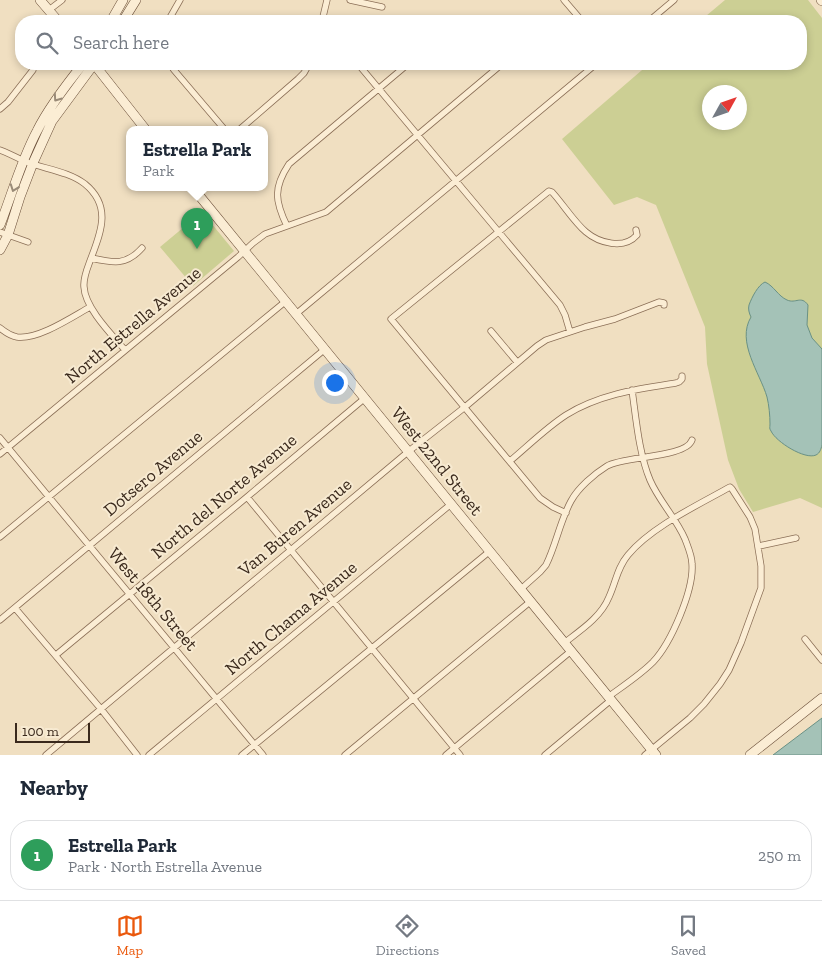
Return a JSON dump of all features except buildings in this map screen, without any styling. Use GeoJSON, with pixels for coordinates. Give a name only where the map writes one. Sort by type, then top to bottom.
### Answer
{"type":"FeatureCollection","features":[{"type":"Feature","properties":{"kind":"street"},"geometry":{"type":"LineString","coordinates":[[40,0],[53,15]]}},
{"type":"Feature","properties":{"kind":"street"},"geometry":{"type":"LineString","coordinates":[[49,10],[62,0]]}},
{"type":"Feature","properties":{"kind":"street"},"geometry":{"type":"LineString","coordinates":[[114,15],[123,0]]}},
{"type":"Feature","properties":{"kind":"street"},"geometry":{"type":"LineString","coordinates":[[127,15],[136,0]]}},
{"type":"Feature","properties":{"kind":"street"},"geometry":{"type":"LineString","coordinates":[[171,15],[180,0]]}},
{"type":"Feature","properties":{"kind":"street"},"geometry":{"type":"LineString","coordinates":[[324,15],[328,0]]}},
{"type":"Feature","properties":{"kind":"street"},"geometry":{"type":"LineString","coordinates":[[350,0],[382,7]]}},
{"type":"Feature","properties":{"kind":"street"},"geometry":{"type":"LineString","coordinates":[[564,0],[577,15]]}},
{"type":"Feature","properties":{"kind":"street"},"geometry":{"type":"LineString","coordinates":[[656,15],[674,0]]}},
{"type":"Feature","properties":{"kind":"street"},"geometry":{"type":"LineString","coordinates":[[0,109],[8,102],[33,70]]}},
{"type":"Feature","properties":{"kind":"street"},"geometry":{"type":"LineString","coordinates":[[0,225],[37,131],[48,111],[79,70]]}},
{"type":"Feature","properties":{"kind":"street"},"geometry":{"type":"LineString","coordinates":[[0,250],[4,233],[52,121],[90,70]]}},
{"type":"Feature","properties":{"kind":"street"},"geometry":{"type":"LineString","coordinates":[[99,70],[143,126]]}},
{"type":"Feature","properties":{"kind":"street"},"geometry":{"type":"LineString","coordinates":[[174,70],[222,126]]}},
{"type":"Feature","properties":{"kind":"street"},"geometry":{"type":"LineString","coordinates":[[244,126],[304,74],[306,70]]}},
{"type":"Feature","properties":{"kind":"street"},"geometry":{"type":"LineString","coordinates":[[363,70],[563,310],[570,332]]}},
{"type":"Feature","properties":{"kind":"street"},"geometry":{"type":"LineString","coordinates":[[287,226],[280,212],[277,197],[283,173],[295,158],[400,70]]}},
{"type":"Feature","properties":{"kind":"street","name":"North Estrella Avenue"},"geometry":{"type":"LineString","coordinates":[[0,454],[238,257],[257,239],[265,234],[326,212],[495,70]]}},
{"type":"Feature","properties":{"kind":"street"},"geometry":{"type":"LineString","coordinates":[[296,314],[589,70]]}},
{"type":"Feature","properties":{"kind":"street"},"geometry":{"type":"LineString","coordinates":[[0,150],[24,161],[78,180],[96,196],[101,208],[102,220],[83,287],[90,307],[125,350]]}},
{"type":"Feature","properties":{"kind":"street","name":"West 22nd Street"},"geometry":{"type":"LineString","coordinates":[[195,191],[531,601],[651,753]]}},
{"type":"Feature","properties":{"kind":"street"},"geometry":{"type":"LineString","coordinates":[[566,512],[553,508],[540,498],[391,318],[549,191],[552,192],[586,231],[598,239],[620,244],[633,240],[637,235],[636,230]]}},
{"type":"Feature","properties":{"kind":"street"},"geometry":{"type":"LineString","coordinates":[[4,233],[28,242]]}},
{"type":"Feature","properties":{"kind":"street"},"geometry":{"type":"LineString","coordinates":[[91,258],[107,262],[121,262],[132,258],[142,248]]}},
{"type":"Feature","properties":{"kind":"street"},"geometry":{"type":"LineString","coordinates":[[0,537],[286,301]]}},
{"type":"Feature","properties":{"kind":"street","name":"Van Buren Avenue"},"geometry":{"type":"LineString","coordinates":[[46,755],[542,342],[615,319],[659,302],[664,303],[664,305]]}},
{"type":"Feature","properties":{"kind":"street"},"geometry":{"type":"LineString","coordinates":[[0,328],[16,337],[28,337],[48,330],[90,307]]}},
{"type":"Feature","properties":{"kind":"street"},"geometry":{"type":"LineString","coordinates":[[491,331],[517,362]]}},
{"type":"Feature","properties":{"kind":"street","name":"Dotsero Avenue"},"geometry":{"type":"LineString","coordinates":[[0,620],[325,349]]}},
{"type":"Feature","properties":{"kind":"street"},"geometry":{"type":"LineString","coordinates":[[510,462],[555,424],[586,404],[607,396],[632,390],[676,383],[682,379],[682,376]]}},
{"type":"Feature","properties":{"kind":"street"},"geometry":{"type":"LineString","coordinates":[[545,755],[657,657],[671,636],[692,581],[692,562],[684,537],[652,484],[646,469],[632,390]]}},
{"type":"Feature","properties":{"kind":"street","name":"North del Norte Avenue"},"geometry":{"type":"LineString","coordinates":[[56,655],[365,398]]}},
{"type":"Feature","properties":{"kind":"street","name":"West 18th Street"},"geometry":{"type":"LineString","coordinates":[[0,438],[263,755]]}},
{"type":"Feature","properties":{"kind":"street"},"geometry":{"type":"LineString","coordinates":[[521,589],[546,565],[571,500],[577,492],[605,467],[615,463],[661,455],[684,448],[692,440]]}},
{"type":"Feature","properties":{"kind":"street"},"geometry":{"type":"LineString","coordinates":[[564,643],[602,609],[626,557],[644,539],[674,519],[730,488],[732,489],[752,523],[759,546],[761,588],[729,670],[697,712],[651,753]]}},
{"type":"Feature","properties":{"kind":"street"},"geometry":{"type":"LineString","coordinates":[[247,497],[460,755]]}},
{"type":"Feature","properties":{"kind":"street","name":"North Chama Avenue"},"geometry":{"type":"LineString","coordinates":[[149,755],[452,504]]}},
{"type":"Feature","properties":{"kind":"street"},"geometry":{"type":"LineString","coordinates":[[759,546],[796,538]]}},
{"type":"Feature","properties":{"kind":"street"},"geometry":{"type":"LineString","coordinates":[[242,755],[490,551]]}},
{"type":"Feature","properties":{"kind":"street"},"geometry":{"type":"LineString","coordinates":[[346,755],[531,601]]}},
{"type":"Feature","properties":{"kind":"street"},"geometry":{"type":"LineString","coordinates":[[15,608],[101,709],[137,755]]}},
{"type":"Feature","properties":{"kind":"street"},"geometry":{"type":"LineString","coordinates":[[805,639],[822,660]]}},
{"type":"Feature","properties":{"kind":"street"},"geometry":{"type":"LineString","coordinates":[[446,755],[571,651]]}},
{"type":"Feature","properties":{"kind":"street"},"geometry":{"type":"LineString","coordinates":[[750,755],[822,698]]}},
{"type":"Feature","properties":{"kind":"green space"},"geometry":{"type":"Polygon","coordinates":[[[725,0],[808,0],[822,18],[822,508],[800,498],[753,512],[739,489],[728,460],[707,364],[705,327],[656,205],[637,197],[614,205],[562,139],[642,70],[807,70],[807,15],[707,15],[725,0]]]}},
{"type":"Feature","properties":{"kind":"green space"},"geometry":{"type":"Polygon","coordinates":[[[202,212],[234,251],[193,286],[160,247],[202,212]]]}},
{"type":"Feature","properties":{"kind":"water"},"geometry":{"type":"Polygon","coordinates":[[[765,282],[787,300],[801,300],[808,305],[807,325],[812,338],[822,349],[822,445],[816,455],[811,456],[798,453],[779,440],[770,429],[767,397],[751,357],[746,337],[751,317],[749,305],[758,288],[765,282]]]}},
{"type":"Feature","properties":{"kind":"water"},"geometry":{"type":"Polygon","coordinates":[[[822,718],[822,755],[773,755],[822,718]]]}},
{"type":"Feature","properties":{"kind":"place","name":"Estrella Park"},"geometry":{"type":"Point","coordinates":[197,249]}}]}
